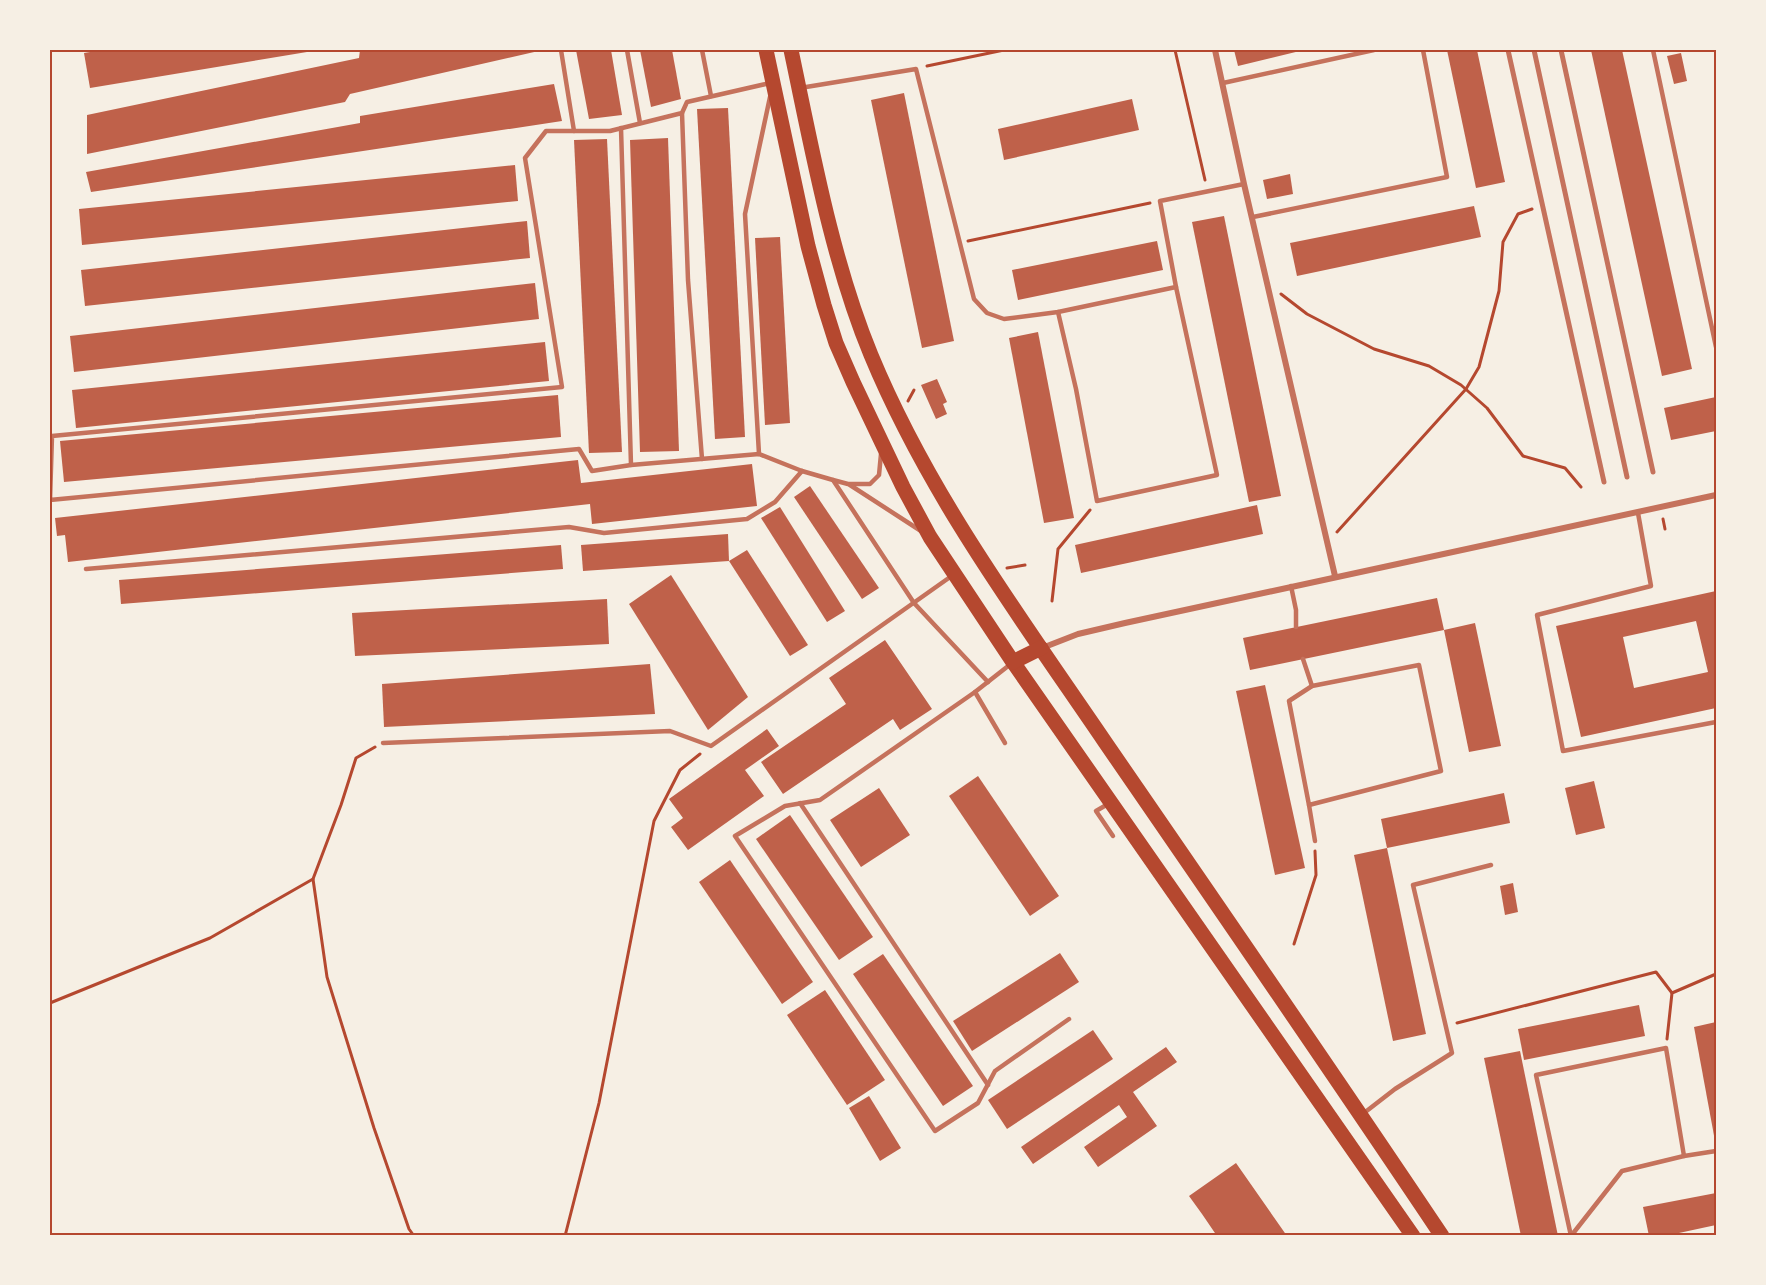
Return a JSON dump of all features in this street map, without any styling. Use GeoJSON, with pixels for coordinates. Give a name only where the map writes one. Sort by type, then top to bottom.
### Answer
{"type":"FeatureCollection","features":[{"type":"Feature","properties":{"kind":"main road"},"geometry":{"type":"LineString","coordinates":[[765,50],[808,246],[836,343],[882,447],[930,537],[1013,662],[1413,1236]]}},
{"type":"Feature","properties":{"kind":"main road"},"geometry":{"type":"LineString","coordinates":[[791,50],[849,299],[870,354],[927,471],[957,521],[1041,648],[1442,1236]]}},
{"type":"Feature","properties":{"kind":"main road"},"geometry":{"type":"LineString","coordinates":[[1013,662],[1041,648]]}},
{"type":"Feature","properties":{"kind":"street"},"geometry":{"type":"LineString","coordinates":[[1215,50],[1335,576]]}},
{"type":"Feature","properties":{"kind":"street"},"geometry":{"type":"LineString","coordinates":[[1508,50],[1604,482]]}},
{"type":"Feature","properties":{"kind":"street"},"geometry":{"type":"LineString","coordinates":[[1534,50],[1627,477]]}},
{"type":"Feature","properties":{"kind":"street"},"geometry":{"type":"LineString","coordinates":[[1562,50],[1653,472]]}},
{"type":"Feature","properties":{"kind":"street"},"geometry":{"type":"LineString","coordinates":[[1041,648],[1078,634],[1335,576],[1716,495]]}},
{"type":"Feature","properties":{"kind":"lane"},"geometry":{"type":"LineString","coordinates":[[561,50],[574,131]]}},
{"type":"Feature","properties":{"kind":"lane"},"geometry":{"type":"LineString","coordinates":[[627,50],[640,123]]}},
{"type":"Feature","properties":{"kind":"lane"},"geometry":{"type":"LineString","coordinates":[[702,50],[711,96]]}},
{"type":"Feature","properties":{"kind":"lane"},"geometry":{"type":"LineString","coordinates":[[1223,83],[1374,50]]}},
{"type":"Feature","properties":{"kind":"lane"},"geometry":{"type":"LineString","coordinates":[[1253,217],[1447,177],[1423,50]]}},
{"type":"Feature","properties":{"kind":"lane"},"geometry":{"type":"LineString","coordinates":[[1653,50],[1716,347]]}},
{"type":"Feature","properties":{"kind":"lane"},"geometry":{"type":"LineString","coordinates":[[799,88],[916,69],[975,299],[987,313],[1004,319],[1058,312],[1176,287]]}},
{"type":"Feature","properties":{"kind":"lane"},"geometry":{"type":"LineString","coordinates":[[702,459],[688,280],[682,113],[687,102],[773,83],[745,214],[759,454]]}},
{"type":"Feature","properties":{"kind":"lane"},"geometry":{"type":"LineString","coordinates":[[682,113],[610,130],[546,131],[525,158],[562,387],[52,436],[50,500],[579,449],[592,471],[632,465],[759,454],[833,480],[848,484],[870,484],[879,475],[882,447]]}},
{"type":"Feature","properties":{"kind":"lane"},"geometry":{"type":"LineString","coordinates":[[621,128],[632,465]]}},
{"type":"Feature","properties":{"kind":"lane"},"geometry":{"type":"LineString","coordinates":[[1058,312],[1076,389],[1097,501],[1217,475],[1176,287],[1160,201],[1244,184]]}},
{"type":"Feature","properties":{"kind":"lane"},"geometry":{"type":"LineString","coordinates":[[86,569],[569,527],[604,533],[747,519],[775,502],[802,471]]}},
{"type":"Feature","properties":{"kind":"lane"},"geometry":{"type":"LineString","coordinates":[[833,480],[914,603],[988,682]]}},
{"type":"Feature","properties":{"kind":"lane"},"geometry":{"type":"LineString","coordinates":[[848,484],[930,537]]}},
{"type":"Feature","properties":{"kind":"lane"},"geometry":{"type":"LineString","coordinates":[[1638,513],[1651,586],[1537,615],[1563,751],[1716,722]]}},
{"type":"Feature","properties":{"kind":"lane"},"geometry":{"type":"LineString","coordinates":[[383,743],[670,732],[711,746],[954,574]]}},
{"type":"Feature","properties":{"kind":"lane"},"geometry":{"type":"LineString","coordinates":[[1291,586],[1296,610],[1296,627]]}},
{"type":"Feature","properties":{"kind":"lane"},"geometry":{"type":"LineString","coordinates":[[1302,659],[1312,686]]}},
{"type":"Feature","properties":{"kind":"lane"},"geometry":{"type":"LineString","coordinates":[[1013,662],[975,692],[820,800],[785,806],[735,836],[935,1131],[978,1103],[995,1071],[1069,1019]]}},
{"type":"Feature","properties":{"kind":"lane"},"geometry":{"type":"LineString","coordinates":[[1309,805],[1441,771],[1419,665],[1312,686],[1289,701],[1314,841]]}},
{"type":"Feature","properties":{"kind":"lane"},"geometry":{"type":"LineString","coordinates":[[975,692],[1005,743]]}},
{"type":"Feature","properties":{"kind":"lane"},"geometry":{"type":"LineString","coordinates":[[1110,802],[1096,811],[1113,836]]}},
{"type":"Feature","properties":{"kind":"lane"},"geometry":{"type":"LineString","coordinates":[[800,803],[988,1085]]}},
{"type":"Feature","properties":{"kind":"lane"},"geometry":{"type":"LineString","coordinates":[[1361,1115],[1395,1089],[1452,1053],[1413,885],[1491,865]]}},
{"type":"Feature","properties":{"kind":"lane"},"geometry":{"type":"LineString","coordinates":[[1571,1236],[1536,1074],[1666,1048],[1684,1156]]}},
{"type":"Feature","properties":{"kind":"lane"},"geometry":{"type":"LineString","coordinates":[[1571,1236],[1622,1171],[1716,1151]]}},
{"type":"Feature","properties":{"kind":"path"},"geometry":{"type":"LineString","coordinates":[[916,69],[1004,50]]}},
{"type":"Feature","properties":{"kind":"path"},"geometry":{"type":"LineString","coordinates":[[1175,50],[1207,191]]}},
{"type":"Feature","properties":{"kind":"path"},"geometry":{"type":"LineString","coordinates":[[960,242],[1160,201]]}},
{"type":"Feature","properties":{"kind":"path"},"geometry":{"type":"LineString","coordinates":[[1336,534],[1466,389],[1479,367],[1496,302],[1503,242],[1518,214],[1543,206]]}},
{"type":"Feature","properties":{"kind":"path"},"geometry":{"type":"LineString","coordinates":[[1268,284],[1308,314],[1374,349],[1429,366],[1466,389],[1486,408],[1523,456],[1565,468],[1581,487]]}},
{"type":"Feature","properties":{"kind":"path"},"geometry":{"type":"LineString","coordinates":[[1052,601],[1058,549],[1097,501]]}},
{"type":"Feature","properties":{"kind":"path"},"geometry":{"type":"LineString","coordinates":[[1663,519],[1665,529]]}},
{"type":"Feature","properties":{"kind":"path"},"geometry":{"type":"LineString","coordinates":[[383,743],[356,758],[313,879],[327,977],[374,1128],[414,1236]]}},
{"type":"Feature","properties":{"kind":"path"},"geometry":{"type":"LineString","coordinates":[[565,1236],[599,1103],[654,820],[680,770],[711,746]]}},
{"type":"Feature","properties":{"kind":"path"},"geometry":{"type":"LineString","coordinates":[[1294,944],[1316,875],[1314,841]]}},
{"type":"Feature","properties":{"kind":"path"},"geometry":{"type":"LineString","coordinates":[[50,1003],[210,938],[313,879]]}},
{"type":"Feature","properties":{"kind":"path"},"geometry":{"type":"LineString","coordinates":[[1446,1026],[1656,972],[1672,993],[1666,1048]]}},
{"type":"Feature","properties":{"kind":"path"},"geometry":{"type":"LineString","coordinates":[[1672,993],[1716,974]]}},
{"type":"Feature","properties":{"kind":"building"},"geometry":{"type":"Polygon","coordinates":[[[102,50],[313,51],[90,88],[84,53],[102,50]]]}},
{"type":"Feature","properties":{"kind":"building"},"geometry":{"type":"Polygon","coordinates":[[[360,50],[543,50],[350,94],[345,102],[87,154],[87,115],[359,58],[360,50]]]}},
{"type":"Feature","properties":{"kind":"building"},"geometry":{"type":"Polygon","coordinates":[[[576,50],[611,50],[622,115],[589,119],[576,50]]]}},
{"type":"Feature","properties":{"kind":"building"},"geometry":{"type":"Polygon","coordinates":[[[640,50],[672,50],[681,99],[651,107],[640,50]]]}},
{"type":"Feature","properties":{"kind":"building"},"geometry":{"type":"Polygon","coordinates":[[[1234,50],[1304,50],[1238,66],[1234,50]]]}},
{"type":"Feature","properties":{"kind":"building"},"geometry":{"type":"Polygon","coordinates":[[[1447,50],[1477,50],[1505,182],[1476,188],[1447,50]]]}},
{"type":"Feature","properties":{"kind":"building"},"geometry":{"type":"Polygon","coordinates":[[[1591,50],[1622,50],[1692,369],[1662,376],[1591,50]]]}},
{"type":"Feature","properties":{"kind":"building"},"geometry":{"type":"Polygon","coordinates":[[[1681,53],[1687,81],[1674,84],[1667,56],[1681,53]]]}},
{"type":"Feature","properties":{"kind":"building"},"geometry":{"type":"Polygon","coordinates":[[[554,84],[562,121],[91,192],[86,172],[360,123],[360,116],[554,84]]]}},
{"type":"Feature","properties":{"kind":"building"},"geometry":{"type":"Polygon","coordinates":[[[904,93],[954,341],[922,348],[871,100],[904,93]]]}},
{"type":"Feature","properties":{"kind":"building"},"geometry":{"type":"Polygon","coordinates":[[[1132,99],[1139,130],[1004,160],[998,129],[1132,99]]]}},
{"type":"Feature","properties":{"kind":"building"},"geometry":{"type":"Polygon","coordinates":[[[728,108],[745,437],[715,439],[697,109],[728,108]]]}},
{"type":"Feature","properties":{"kind":"building"},"geometry":{"type":"Polygon","coordinates":[[[668,138],[679,451],[640,452],[630,140],[668,138]]]}},
{"type":"Feature","properties":{"kind":"building"},"geometry":{"type":"Polygon","coordinates":[[[607,139],[622,452],[589,453],[574,140],[607,139]]]}},
{"type":"Feature","properties":{"kind":"building"},"geometry":{"type":"Polygon","coordinates":[[[515,165],[518,201],[82,245],[79,209],[515,165]]]}},
{"type":"Feature","properties":{"kind":"building"},"geometry":{"type":"Polygon","coordinates":[[[1290,174],[1293,194],[1267,199],[1263,180],[1290,174]]]}},
{"type":"Feature","properties":{"kind":"building"},"geometry":{"type":"Polygon","coordinates":[[[1474,206],[1481,237],[1297,276],[1290,243],[1474,206]]]}},
{"type":"Feature","properties":{"kind":"building"},"geometry":{"type":"Polygon","coordinates":[[[1224,216],[1281,496],[1249,502],[1192,222],[1224,216]]]}},
{"type":"Feature","properties":{"kind":"building"},"geometry":{"type":"Polygon","coordinates":[[[527,221],[530,258],[85,306],[81,270],[527,221]]]}},
{"type":"Feature","properties":{"kind":"building"},"geometry":{"type":"Polygon","coordinates":[[[780,237],[790,423],[765,425],[755,238],[780,237]]]}},
{"type":"Feature","properties":{"kind":"building"},"geometry":{"type":"Polygon","coordinates":[[[1157,241],[1163,270],[1018,300],[1012,270],[1157,241]]]}},
{"type":"Feature","properties":{"kind":"building"},"geometry":{"type":"Polygon","coordinates":[[[535,283],[539,319],[74,372],[70,336],[535,283]]]}},
{"type":"Feature","properties":{"kind":"building"},"geometry":{"type":"Polygon","coordinates":[[[1038,332],[1074,518],[1044,523],[1009,338],[1038,332]]]}},
{"type":"Feature","properties":{"kind":"building"},"geometry":{"type":"Polygon","coordinates":[[[545,342],[549,381],[76,428],[72,390],[545,342]]]}},
{"type":"Feature","properties":{"kind":"building"},"geometry":{"type":"Polygon","coordinates":[[[937,379],[947,402],[943,404],[947,414],[936,419],[921,385],[937,379]]]}},
{"type":"Feature","properties":{"kind":"building"},"geometry":{"type":"Polygon","coordinates":[[[558,395],[561,437],[64,482],[60,441],[558,395]]]}},
{"type":"Feature","properties":{"kind":"building"},"geometry":{"type":"Polygon","coordinates":[[[1716,397],[1716,431],[1671,440],[1664,408],[1716,397]]]}},
{"type":"Feature","properties":{"kind":"building"},"geometry":{"type":"Polygon","coordinates":[[[578,460],[581,483],[752,464],[757,506],[592,524],[590,504],[68,562],[65,535],[57,536],[55,518],[578,460]]]}},
{"type":"Feature","properties":{"kind":"building"},"geometry":{"type":"Polygon","coordinates":[[[810,486],[879,588],[862,599],[794,497],[810,486]]]}},
{"type":"Feature","properties":{"kind":"building"},"geometry":{"type":"Polygon","coordinates":[[[1257,505],[1263,534],[1081,573],[1075,545],[1257,505]]]}},
{"type":"Feature","properties":{"kind":"building"},"geometry":{"type":"Polygon","coordinates":[[[780,507],[845,611],[827,622],[761,518],[780,507]]]}},
{"type":"Feature","properties":{"kind":"building"},"geometry":{"type":"Polygon","coordinates":[[[728,534],[729,561],[583,571],[581,545],[728,534]]]}},
{"type":"Feature","properties":{"kind":"building"},"geometry":{"type":"Polygon","coordinates":[[[561,545],[563,569],[121,604],[119,580],[561,545]]]}},
{"type":"Feature","properties":{"kind":"building"},"geometry":{"type":"Polygon","coordinates":[[[747,550],[808,645],[790,656],[729,561],[747,550]]]}},
{"type":"Feature","properties":{"kind":"building"},"geometry":{"type":"Polygon","coordinates":[[[671,575],[748,697],[708,730],[629,604],[671,575]]]}},
{"type":"Feature","properties":{"kind":"building"},"geometry":{"type":"Polygon","coordinates":[[[1716,591],[1716,708],[1581,737],[1556,626],[1716,591]],[[1696,621],[1623,637],[1634,688],[1708,672],[1696,621]]]}},
{"type":"Feature","properties":{"kind":"building"},"geometry":{"type":"Polygon","coordinates":[[[1437,598],[1444,630],[1250,670],[1243,638],[1437,598]]]}},
{"type":"Feature","properties":{"kind":"building"},"geometry":{"type":"Polygon","coordinates":[[[607,599],[609,644],[355,656],[352,613],[607,599]]]}},
{"type":"Feature","properties":{"kind":"building"},"geometry":{"type":"Polygon","coordinates":[[[1475,623],[1501,746],[1469,752],[1444,630],[1475,623]]]}},
{"type":"Feature","properties":{"kind":"building"},"geometry":{"type":"Polygon","coordinates":[[[885,640],[932,709],[900,730],[893,719],[783,794],[761,762],[846,704],[829,678],[885,640]]]}},
{"type":"Feature","properties":{"kind":"building"},"geometry":{"type":"Polygon","coordinates":[[[650,664],[655,714],[384,727],[382,684],[650,664]]]}},
{"type":"Feature","properties":{"kind":"building"},"geometry":{"type":"Polygon","coordinates":[[[1265,685],[1305,868],[1275,875],[1236,691],[1265,685]]]}},
{"type":"Feature","properties":{"kind":"building"},"geometry":{"type":"Polygon","coordinates":[[[767,729],[779,746],[745,770],[764,796],[688,850],[671,827],[683,818],[669,799],[767,729]]]}},
{"type":"Feature","properties":{"kind":"building"},"geometry":{"type":"Polygon","coordinates":[[[978,776],[1059,896],[1030,916],[949,796],[978,776]]]}},
{"type":"Feature","properties":{"kind":"building"},"geometry":{"type":"Polygon","coordinates":[[[1594,781],[1605,828],[1576,835],[1565,788],[1594,781]]]}},
{"type":"Feature","properties":{"kind":"building"},"geometry":{"type":"Polygon","coordinates":[[[879,788],[910,835],[861,867],[830,820],[879,788]]]}},
{"type":"Feature","properties":{"kind":"building"},"geometry":{"type":"Polygon","coordinates":[[[1504,793],[1510,823],[1387,848],[1381,819],[1504,793]]]}},
{"type":"Feature","properties":{"kind":"building"},"geometry":{"type":"Polygon","coordinates":[[[790,815],[873,937],[839,960],[756,839],[790,815]]]}},
{"type":"Feature","properties":{"kind":"building"},"geometry":{"type":"Polygon","coordinates":[[[1387,848],[1426,1034],[1393,1041],[1354,855],[1387,848]]]}},
{"type":"Feature","properties":{"kind":"building"},"geometry":{"type":"Polygon","coordinates":[[[730,860],[813,982],[782,1004],[699,882],[730,860]]]}},
{"type":"Feature","properties":{"kind":"building"},"geometry":{"type":"Polygon","coordinates":[[[1513,883],[1518,912],[1505,915],[1500,886],[1513,883]]]}},
{"type":"Feature","properties":{"kind":"building"},"geometry":{"type":"Polygon","coordinates":[[[1060,953],[1079,982],[972,1051],[953,1021],[1060,953]]]}},
{"type":"Feature","properties":{"kind":"building"},"geometry":{"type":"Polygon","coordinates":[[[883,954],[973,1086],[943,1106],[853,974],[883,954]]]}},
{"type":"Feature","properties":{"kind":"building"},"geometry":{"type":"Polygon","coordinates":[[[825,990],[885,1080],[847,1105],[787,1015],[825,990]]]}},
{"type":"Feature","properties":{"kind":"building"},"geometry":{"type":"Polygon","coordinates":[[[1639,1005],[1645,1036],[1524,1060],[1518,1029],[1639,1005]]]}},
{"type":"Feature","properties":{"kind":"building"},"geometry":{"type":"Polygon","coordinates":[[[1716,1022],[1716,1141],[1715,1141],[1694,1027],[1716,1022]]]}},
{"type":"Feature","properties":{"kind":"building"},"geometry":{"type":"Polygon","coordinates":[[[1093,1030],[1113,1059],[1007,1129],[988,1100],[1093,1030]]]}},
{"type":"Feature","properties":{"kind":"building"},"geometry":{"type":"Polygon","coordinates":[[[1166,1047],[1177,1062],[1133,1092],[1157,1126],[1098,1167],[1084,1147],[1127,1117],[1119,1105],[1033,1164],[1021,1147],[1166,1047]]]}},
{"type":"Feature","properties":{"kind":"building"},"geometry":{"type":"Polygon","coordinates":[[[1520,1051],[1558,1236],[1521,1236],[1484,1058],[1520,1051]]]}},
{"type":"Feature","properties":{"kind":"building"},"geometry":{"type":"Polygon","coordinates":[[[869,1096],[901,1148],[880,1161],[849,1108],[869,1096]]]}},
{"type":"Feature","properties":{"kind":"building"},"geometry":{"type":"Polygon","coordinates":[[[1236,1163],[1287,1236],[1217,1236],[1189,1196],[1236,1163]]]}},
{"type":"Feature","properties":{"kind":"building"},"geometry":{"type":"Polygon","coordinates":[[[1716,1193],[1716,1225],[1665,1236],[1649,1236],[1643,1207],[1716,1193]]]}}]}
